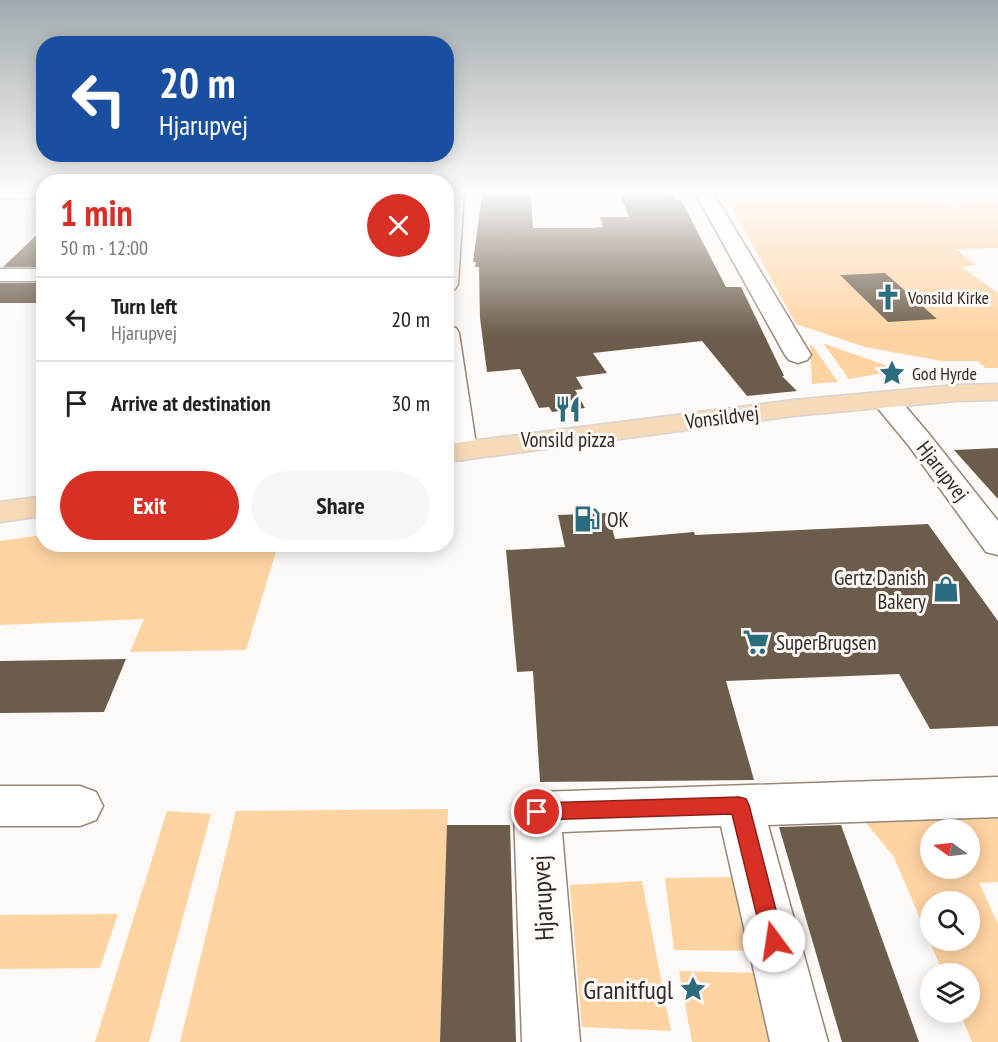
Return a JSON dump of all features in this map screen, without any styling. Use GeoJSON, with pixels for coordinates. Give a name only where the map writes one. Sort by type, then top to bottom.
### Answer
{"type":"FeatureCollection","features":[{"type":"Feature","properties":{"kind":"main road","name":"Vonsildvej"},"geometry":{"type":"LineString","coordinates":[[454,452],[793,408],[998,392]]}},
{"type":"Feature","properties":{"kind":"main road"},"geometry":{"type":"LineString","coordinates":[[0,512],[36,507]]}},
{"type":"Feature","properties":{"kind":"street"},"geometry":{"type":"LineString","coordinates":[[732,240],[798,355]]}},
{"type":"Feature","properties":{"kind":"street"},"geometry":{"type":"LineString","coordinates":[[0,275],[36,275]]}},
{"type":"Feature","properties":{"kind":"street","name":"Hjarupvej"},"geometry":{"type":"LineString","coordinates":[[885,400],[919,440],[998,544]]}},
{"type":"Feature","properties":{"kind":"street","name":"Hjarupvej"},"geometry":{"type":"LineString","coordinates":[[551,1042],[537,812],[998,797]]}},
{"type":"Feature","properties":{"kind":"street"},"geometry":{"type":"LineString","coordinates":[[739,805],[800,1042]]}},
{"type":"Feature","properties":{"kind":"street"},"geometry":{"type":"LineString","coordinates":[[0,806],[80,806]]}},
{"type":"Feature","properties":{"kind":"shaded area"},"geometry":{"type":"Polygon","coordinates":[[[750,240],[998,240],[998,248],[956,249],[976,265],[962,267],[998,293],[998,368],[986,368],[977,361],[942,361],[865,347],[796,324],[750,240]]]}},
{"type":"Feature","properties":{"kind":"shaded area"},"geometry":{"type":"Polygon","coordinates":[[[825,344],[899,370],[849,379],[825,344]]]}},
{"type":"Feature","properties":{"kind":"shaded area"},"geometry":{"type":"Polygon","coordinates":[[[810,345],[812,345],[838,382],[812,384],[810,345]]]}},
{"type":"Feature","properties":{"kind":"shaded area"},"geometry":{"type":"Polygon","coordinates":[[[36,536],[36,552],[276,552],[246,650],[130,652],[144,619],[0,625],[0,541],[36,536]]]}},
{"type":"Feature","properties":{"kind":"shaded area"},"geometry":{"type":"Polygon","coordinates":[[[998,808],[998,882],[979,883],[998,924],[998,1042],[972,1042],[964,1023],[980,1023],[980,963],[939,963],[934,951],[980,951],[980,891],[920,891],[920,919],[894,857],[858,813],[998,808]]]}},
{"type":"Feature","properties":{"kind":"shaded area"},"geometry":{"type":"Polygon","coordinates":[[[448,809],[440,1042],[180,1042],[236,811],[448,809]]]}},
{"type":"Feature","properties":{"kind":"shaded area"},"geometry":{"type":"Polygon","coordinates":[[[167,811],[211,814],[149,1042],[95,1042],[167,811]]]}},
{"type":"Feature","properties":{"kind":"shaded area"},"geometry":{"type":"Polygon","coordinates":[[[742,877],[756,951],[674,950],[665,878],[742,877]]]}},
{"type":"Feature","properties":{"kind":"shaded area"},"geometry":{"type":"Polygon","coordinates":[[[642,881],[671,1031],[582,1027],[570,885],[642,881]]]}},
{"type":"Feature","properties":{"kind":"shaded area"},"geometry":{"type":"Polygon","coordinates":[[[118,914],[100,968],[0,969],[0,915],[118,914]]]}},
{"type":"Feature","properties":{"kind":"shaded area"},"geometry":{"type":"Polygon","coordinates":[[[679,971],[759,973],[774,1042],[692,1042],[679,971]]]}},
{"type":"Feature","properties":{"kind":"building"},"geometry":{"type":"Polygon","coordinates":[[[32,240],[36,240],[36,267],[3,267],[32,240]]]}},
{"type":"Feature","properties":{"kind":"building"},"geometry":{"type":"Polygon","coordinates":[[[476,240],[701,240],[726,287],[741,287],[784,376],[782,376],[797,391],[747,396],[702,341],[593,353],[607,373],[576,377],[583,389],[575,390],[585,408],[552,412],[549,407],[539,408],[520,369],[487,372],[480,318],[479,267],[475,267],[476,262],[473,262],[476,240]]]}},
{"type":"Feature","properties":{"kind":"building","name":"Vonsild Kirke"},"geometry":{"type":"Polygon","coordinates":[[[885,273],[937,319],[888,322],[840,275],[885,273]]]}},
{"type":"Feature","properties":{"kind":"building"},"geometry":{"type":"Polygon","coordinates":[[[0,283],[36,283],[36,303],[0,303],[0,283]]]}},
{"type":"Feature","properties":{"kind":"building"},"geometry":{"type":"Polygon","coordinates":[[[998,448],[998,499],[954,450],[998,448]]]}},
{"type":"Feature","properties":{"kind":"building","name":"SuperBrugsen"},"geometry":{"type":"Polygon","coordinates":[[[608,513],[615,539],[694,532],[695,535],[928,524],[998,621],[998,726],[930,729],[899,674],[726,681],[754,780],[540,782],[533,671],[517,672],[506,550],[565,547],[558,515],[608,513]]]}},
{"type":"Feature","properties":{"kind":"building"},"geometry":{"type":"Polygon","coordinates":[[[126,659],[104,712],[0,713],[0,661],[126,659]]]}},
{"type":"Feature","properties":{"kind":"building"},"geometry":{"type":"Polygon","coordinates":[[[447,825],[510,825],[516,1042],[440,1042],[447,825]]]}},
{"type":"Feature","properties":{"kind":"building"},"geometry":{"type":"Polygon","coordinates":[[[841,825],[919,1042],[842,1042],[779,827],[841,825]]]}},
{"type":"Feature","properties":{"kind":"place","name":"Vonsild Kirke"},"geometry":{"type":"Point","coordinates":[888,297]}},
{"type":"Feature","properties":{"kind":"place","name":"God Hyrde"},"geometry":{"type":"Point","coordinates":[892,373]}},
{"type":"Feature","properties":{"kind":"place","name":"Vonsild pizza"},"geometry":{"type":"Point","coordinates":[568,409]}},
{"type":"Feature","properties":{"kind":"place","name":"OK"},"geometry":{"type":"Point","coordinates":[587,519]}},
{"type":"Feature","properties":{"kind":"place","name":"Gertz Danish Bakery"},"geometry":{"type":"Point","coordinates":[946,589]}},
{"type":"Feature","properties":{"kind":"place","name":"SuperBrugsen"},"geometry":{"type":"Point","coordinates":[756,642]}},
{"type":"Feature","properties":{"kind":"place","name":"Granitfugl"},"geometry":{"type":"Point","coordinates":[693,989]}},
{"type":"Feature","properties":{"kind":"route"},"geometry":{"type":"LineString","coordinates":[[537,812],[739,805],[774,941]]}}]}
